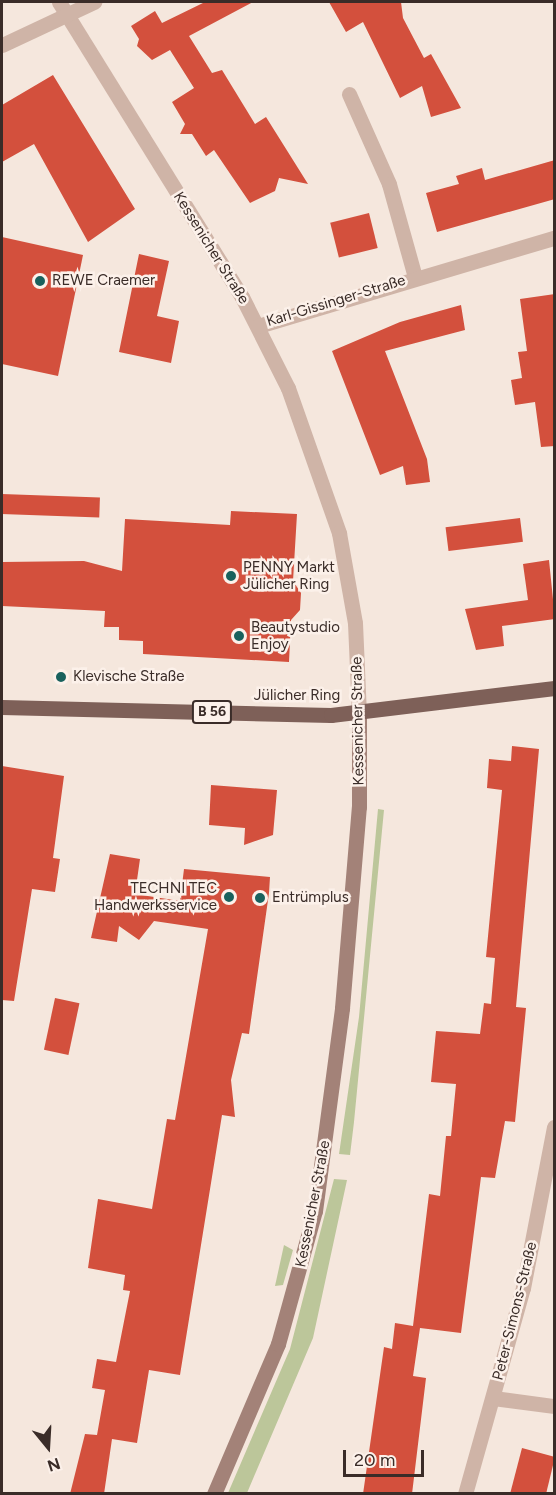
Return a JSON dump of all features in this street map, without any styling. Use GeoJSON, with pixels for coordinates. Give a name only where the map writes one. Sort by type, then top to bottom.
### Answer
{"type":"FeatureCollection","features":[{"type":"Feature","properties":{"kind":"main road","name":"Jülicher Ring"},"geometry":{"type":"LineString","coordinates":[[2,707],[359,713],[555,688]]}},
{"type":"Feature","properties":{"kind":"main road","name":"Kessenicher Straße"},"geometry":{"type":"LineString","coordinates":[[214,1494],[278,1344],[315,1211],[342,1008],[359,807],[359,713]]}},
{"type":"Feature","properties":{"kind":"street"},"geometry":{"type":"LineString","coordinates":[[2,45],[63,7],[94,2]]}},
{"type":"Feature","properties":{"kind":"street","name":"Kessenicher Straße"},"geometry":{"type":"LineString","coordinates":[[63,7],[258,326],[309,436],[339,533],[355,623],[359,713]]}},
{"type":"Feature","properties":{"kind":"street","name":"Karl-Gissinger-Straße"},"geometry":{"type":"LineString","coordinates":[[348,94],[389,184],[415,277]]}},
{"type":"Feature","properties":{"kind":"street","name":"Karl-Gissinger-Straße"},"geometry":{"type":"LineString","coordinates":[[258,326],[415,277],[555,238]]}},
{"type":"Feature","properties":{"kind":"street","name":"Peter-Simons-Straße"},"geometry":{"type":"LineString","coordinates":[[465,1494],[523,1288],[555,1127]]}},
{"type":"Feature","properties":{"kind":"street"},"geometry":{"type":"LineString","coordinates":[[493,1398],[555,1406]]}},
{"type":"Feature","properties":{"kind":"green space"},"geometry":{"type":"Polygon","coordinates":[[[378,809],[384,810],[354,1122],[350,1155],[339,1154],[359,1017],[378,809]]]}},
{"type":"Feature","properties":{"kind":"green space"},"geometry":{"type":"Polygon","coordinates":[[[334,1179],[347,1180],[313,1338],[247,1493],[228,1493],[290,1349],[334,1179]]]}},
{"type":"Feature","properties":{"kind":"green space"},"geometry":{"type":"Polygon","coordinates":[[[284,1245],[293,1250],[283,1285],[275,1286],[284,1245]]]}},
{"type":"Feature","properties":{"kind":"building"},"geometry":{"type":"Polygon","coordinates":[[[205,2],[253,2],[189,36],[212,73],[222,70],[255,124],[266,117],[308,184],[279,178],[275,191],[250,203],[214,150],[206,156],[192,134],[180,134],[185,124],[172,102],[194,88],[170,50],[152,60],[137,46],[139,39],[131,26],[155,11],[162,23],[205,2]]]}},
{"type":"Feature","properties":{"kind":"building"},"geometry":{"type":"Polygon","coordinates":[[[329,2],[401,2],[403,18],[424,58],[431,54],[461,108],[431,117],[422,86],[400,98],[363,22],[346,32],[329,2]]]}},
{"type":"Feature","properties":{"kind":"building"},"geometry":{"type":"Polygon","coordinates":[[[53,75],[135,209],[88,242],[34,144],[2,162],[2,105],[53,75]]]}},
{"type":"Feature","properties":{"kind":"building"},"geometry":{"type":"Polygon","coordinates":[[[555,160],[555,199],[437,232],[426,193],[459,184],[456,176],[482,168],[485,180],[555,160]]]}},
{"type":"Feature","properties":{"kind":"building"},"geometry":{"type":"Polygon","coordinates":[[[369,213],[378,248],[339,258],[330,223],[369,213]]]}},
{"type":"Feature","properties":{"kind":"building","name":"REWE Craemer"},"geometry":{"type":"Polygon","coordinates":[[[2,237],[83,255],[58,376],[2,364],[2,237]]]}},
{"type":"Feature","properties":{"kind":"building"},"geometry":{"type":"Polygon","coordinates":[[[139,254],[169,261],[157,316],[179,321],[171,363],[119,352],[139,254]]]}},
{"type":"Feature","properties":{"kind":"building"},"geometry":{"type":"Polygon","coordinates":[[[555,294],[555,446],[541,447],[535,402],[515,405],[511,380],[522,378],[518,352],[527,351],[520,299],[555,294]]]}},
{"type":"Feature","properties":{"kind":"building"},"geometry":{"type":"Polygon","coordinates":[[[461,305],[465,330],[385,351],[427,459],[430,482],[406,485],[403,466],[380,475],[332,351],[400,322],[461,305]]]}},
{"type":"Feature","properties":{"kind":"building"},"geometry":{"type":"Polygon","coordinates":[[[2,494],[100,497],[99,517],[2,514],[2,494]]]}},
{"type":"Feature","properties":{"kind":"building"},"geometry":{"type":"Polygon","coordinates":[[[231,511],[297,514],[293,581],[301,593],[300,610],[291,620],[289,662],[143,654],[143,641],[119,640],[119,627],[104,627],[105,611],[2,606],[2,562],[84,561],[122,571],[125,519],[230,525],[231,511]]]}},
{"type":"Feature","properties":{"kind":"building"},"geometry":{"type":"Polygon","coordinates":[[[520,518],[523,542],[448,551],[446,527],[520,518]]]}},
{"type":"Feature","properties":{"kind":"building"},"geometry":{"type":"Polygon","coordinates":[[[549,560],[555,619],[502,626],[504,646],[476,650],[465,609],[528,600],[523,564],[549,560]]]}},
{"type":"Feature","properties":{"kind":"building"},"geometry":{"type":"Polygon","coordinates":[[[512,746],[539,749],[516,1007],[526,1008],[515,1122],[505,1121],[495,1178],[481,1177],[461,1333],[420,1328],[413,1376],[426,1378],[412,1494],[363,1494],[384,1347],[392,1349],[395,1323],[413,1326],[429,1194],[440,1196],[446,1136],[451,1136],[456,1084],[431,1082],[436,1031],[480,1034],[484,1003],[491,1004],[495,958],[486,957],[502,790],[487,788],[489,759],[511,761],[512,746]]]}},
{"type":"Feature","properties":{"kind":"building"},"geometry":{"type":"Polygon","coordinates":[[[2,766],[64,776],[53,858],[60,859],[55,892],[32,889],[14,1001],[2,1000],[2,766]]]}},
{"type":"Feature","properties":{"kind":"building"},"geometry":{"type":"Polygon","coordinates":[[[211,785],[277,790],[273,835],[244,845],[245,828],[209,825],[211,785]]]}},
{"type":"Feature","properties":{"kind":"building"},"geometry":{"type":"Polygon","coordinates":[[[110,854],[140,859],[135,894],[180,901],[184,869],[270,877],[269,893],[249,1034],[242,1033],[231,1080],[235,1117],[222,1115],[180,1375],[149,1370],[137,1443],[112,1439],[104,1494],[70,1494],[85,1434],[97,1435],[105,1390],[92,1388],[97,1359],[116,1362],[130,1291],[123,1290],[125,1275],[88,1268],[98,1199],[152,1209],[167,1119],[175,1120],[208,929],[154,921],[139,940],[119,926],[117,942],[91,938],[110,854]]]}},
{"type":"Feature","properties":{"kind":"building"},"geometry":{"type":"Polygon","coordinates":[[[55,998],[79,1003],[68,1055],[44,1050],[55,998]]]}},
{"type":"Feature","properties":{"kind":"building"},"geometry":{"type":"Polygon","coordinates":[[[522,1448],[555,1457],[546,1494],[510,1494],[522,1448]]]}},
{"type":"Feature","properties":{"kind":"place","name":"REWE Craemer"},"geometry":{"type":"Point","coordinates":[40,281]}},
{"type":"Feature","properties":{"kind":"place","name":"PENNY Markt Jülicher Ring"},"geometry":{"type":"Point","coordinates":[231,576]}},
{"type":"Feature","properties":{"kind":"place","name":"Beautystudio Enjoy"},"geometry":{"type":"Point","coordinates":[239,636]}},
{"type":"Feature","properties":{"kind":"place","name":"Klevische Straße"},"geometry":{"type":"Point","coordinates":[61,677]}},
{"type":"Feature","properties":{"kind":"place","name":"TECHNI TEC Handwerksservice"},"geometry":{"type":"Point","coordinates":[229,897]}},
{"type":"Feature","properties":{"kind":"place","name":"Entrümplus"},"geometry":{"type":"Point","coordinates":[260,898]}}]}
